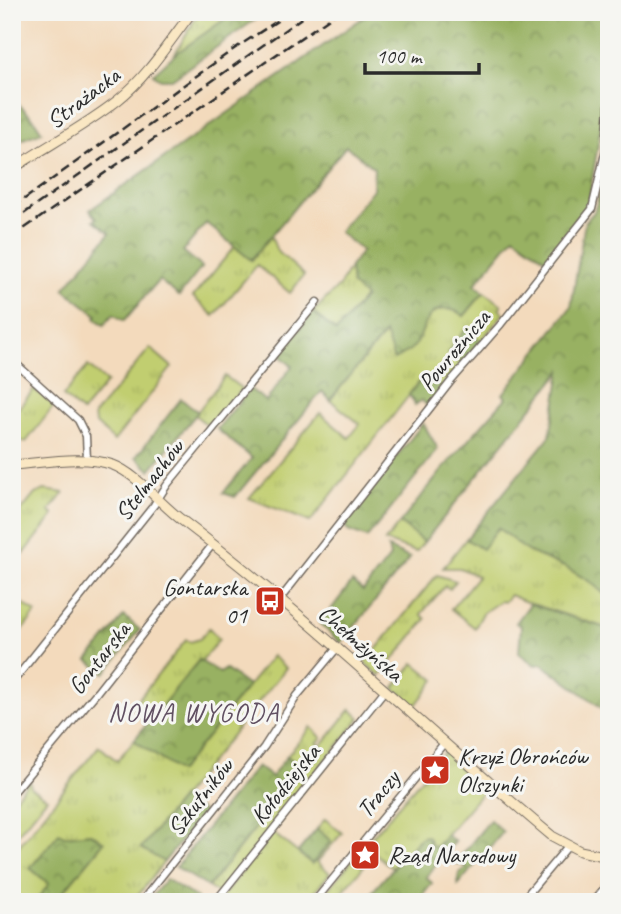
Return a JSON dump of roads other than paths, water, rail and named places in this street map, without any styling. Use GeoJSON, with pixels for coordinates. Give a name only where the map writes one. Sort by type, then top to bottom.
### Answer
{"type":"FeatureCollection","features":[{"type":"Feature","properties":{"kind":"street","name":"Strażacka"},"geometry":{"type":"LineString","coordinates":[[12,169],[61,140],[118,100],[144,74],[192,12]]}},
{"type":"Feature","properties":{"kind":"street","name":"Powroźnicza"},"geometry":{"type":"LineString","coordinates":[[281,598],[452,380],[502,324],[592,209],[606,149],[609,106]]}},
{"type":"Feature","properties":{"kind":"street","name":"Stelmachów"},"geometry":{"type":"LineString","coordinates":[[12,683],[167,485],[317,302]]}},
{"type":"Feature","properties":{"kind":"street"},"geometry":{"type":"LineString","coordinates":[[12,360],[78,420],[86,436],[87,460]]}},
{"type":"Feature","properties":{"kind":"street","name":"Chełmżyńska"},"geometry":{"type":"LineString","coordinates":[[12,465],[87,460],[109,463],[122,469],[139,481],[157,501],[281,598],[550,834],[568,846],[609,857]]}},
{"type":"Feature","properties":{"kind":"street","name":"Gontarska"},"geometry":{"type":"LineString","coordinates":[[12,794],[97,692],[213,544]]}},
{"type":"Feature","properties":{"kind":"street","name":"Szkutników"},"geometry":{"type":"LineString","coordinates":[[141,902],[264,747],[297,696],[337,648]]}},
{"type":"Feature","properties":{"kind":"street","name":"Kołodziejska"},"geometry":{"type":"LineString","coordinates":[[215,902],[384,690]]}},
{"type":"Feature","properties":{"kind":"street","name":"Traczy"},"geometry":{"type":"LineString","coordinates":[[314,902],[445,742]]}},
{"type":"Feature","properties":{"kind":"street"},"geometry":{"type":"LineString","coordinates":[[521,902],[568,846]]}},
{"type":"Feature","properties":{"kind":"street"},"geometry":{"type":"LineString","coordinates":[[593,902],[609,881]]}},
{"type":"Feature","properties":{"kind":"railway"},"geometry":{"type":"LineString","coordinates":[[12,208],[234,49],[291,12]]}},
{"type":"Feature","properties":{"kind":"railway"},"geometry":{"type":"LineString","coordinates":[[12,222],[310,12]]}},
{"type":"Feature","properties":{"kind":"railway"},"geometry":{"type":"LineString","coordinates":[[12,237],[338,12]]}},
{"type":"Feature","properties":{"kind":"place","name":"Gontarska 01"},"geometry":{"type":"Point","coordinates":[270,601]}},
{"type":"Feature","properties":{"kind":"place","name":"Krzyż Obrońców Olszynki"},"geometry":{"type":"Point","coordinates":[435,770]}},
{"type":"Feature","properties":{"kind":"place","name":"Rząd Narodowy"},"geometry":{"type":"Point","coordinates":[365,855]}},
{"type":"Feature","properties":{"kind":"district","name":"NOWA WYGODA"},"geometry":{"type":"Point","coordinates":[194,712]}}]}
